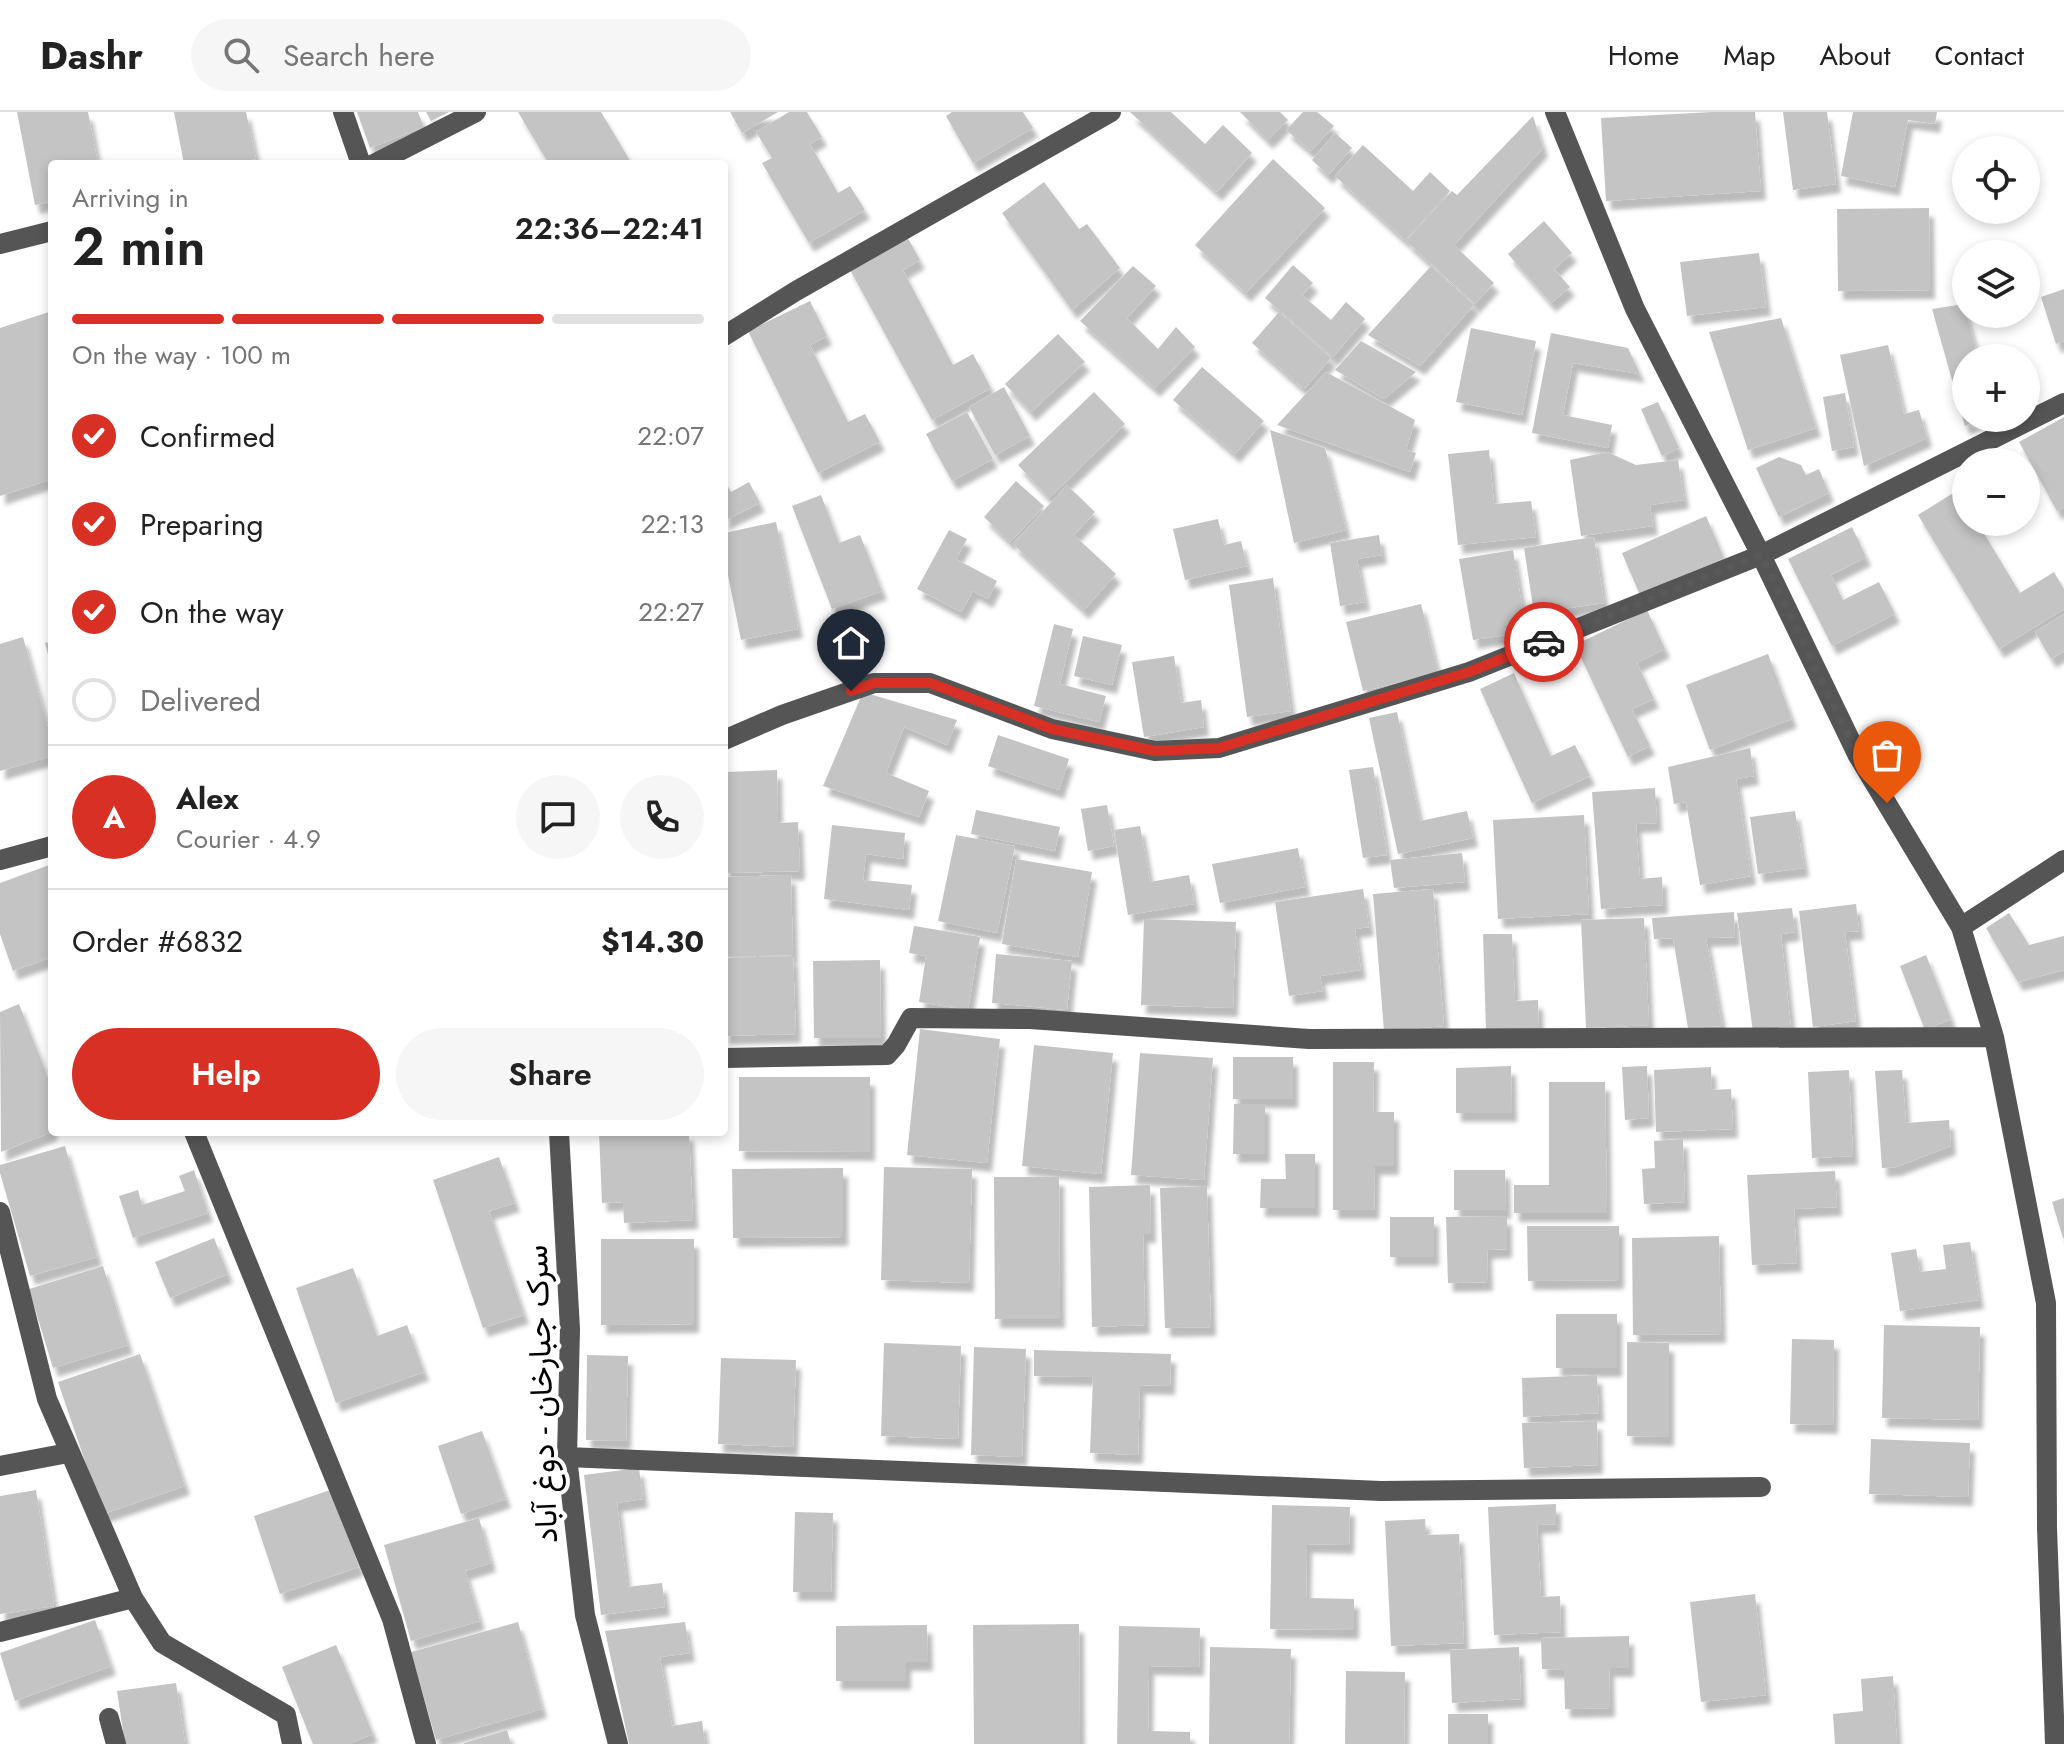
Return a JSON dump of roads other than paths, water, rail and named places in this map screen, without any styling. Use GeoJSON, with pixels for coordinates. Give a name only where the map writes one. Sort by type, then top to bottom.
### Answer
{"type":"FeatureCollection","features":[{"type":"Feature","properties":{"kind":"street"},"geometry":{"type":"LineString","coordinates":[[343,112],[360,160]]}},
{"type":"Feature","properties":{"kind":"street"},"geometry":{"type":"LineString","coordinates":[[382,160],[476,112]]}},
{"type":"Feature","properties":{"kind":"street"},"geometry":{"type":"LineString","coordinates":[[728,334],[971,190],[1111,112]]}},
{"type":"Feature","properties":{"kind":"street"},"geometry":{"type":"LineString","coordinates":[[1555,112],[1635,309],[1761,555],[1857,754],[1961,927],[1994,1037],[2046,1303],[2047,1528],[2055,1744]]}},
{"type":"Feature","properties":{"kind":"street"},"geometry":{"type":"LineString","coordinates":[[0,244],[48,232]]}},
{"type":"Feature","properties":{"kind":"street"},"geometry":{"type":"LineString","coordinates":[[728,738],[782,715],[874,683],[930,683],[1052,729],[1155,751],[1219,748],[1469,672],[1761,555],[2064,403]]}},
{"type":"Feature","properties":{"kind":"street"},"geometry":{"type":"LineString","coordinates":[[0,860],[48,847]]}},
{"type":"Feature","properties":{"kind":"street"},"geometry":{"type":"LineString","coordinates":[[1961,927],[2064,860]]}},
{"type":"Feature","properties":{"kind":"street"},"geometry":{"type":"LineString","coordinates":[[728,1058],[887,1055],[911,1018],[1030,1019],[1309,1039],[1994,1037]]}},
{"type":"Feature","properties":{"kind":"street"},"geometry":{"type":"LineString","coordinates":[[196,1136],[392,1619],[426,1744]]}},
{"type":"Feature","properties":{"kind":"street","name":"سرک جبارخان - دوغ آباد"},"geometry":{"type":"LineString","coordinates":[[559,1136],[570,1329],[567,1457],[585,1615],[618,1744]]}},
{"type":"Feature","properties":{"kind":"street"},"geometry":{"type":"LineString","coordinates":[[0,1212],[47,1399],[133,1598],[162,1643],[286,1715],[292,1744]]}},
{"type":"Feature","properties":{"kind":"street"},"geometry":{"type":"LineString","coordinates":[[0,1466],[68,1453]]}},
{"type":"Feature","properties":{"kind":"street"},"geometry":{"type":"LineString","coordinates":[[567,1457],[1381,1491],[1761,1487]]}},
{"type":"Feature","properties":{"kind":"street"},"geometry":{"type":"LineString","coordinates":[[0,1632],[133,1598]]}},
{"type":"Feature","properties":{"kind":"street"},"geometry":{"type":"LineString","coordinates":[[109,1718],[116,1744]]}}]}
